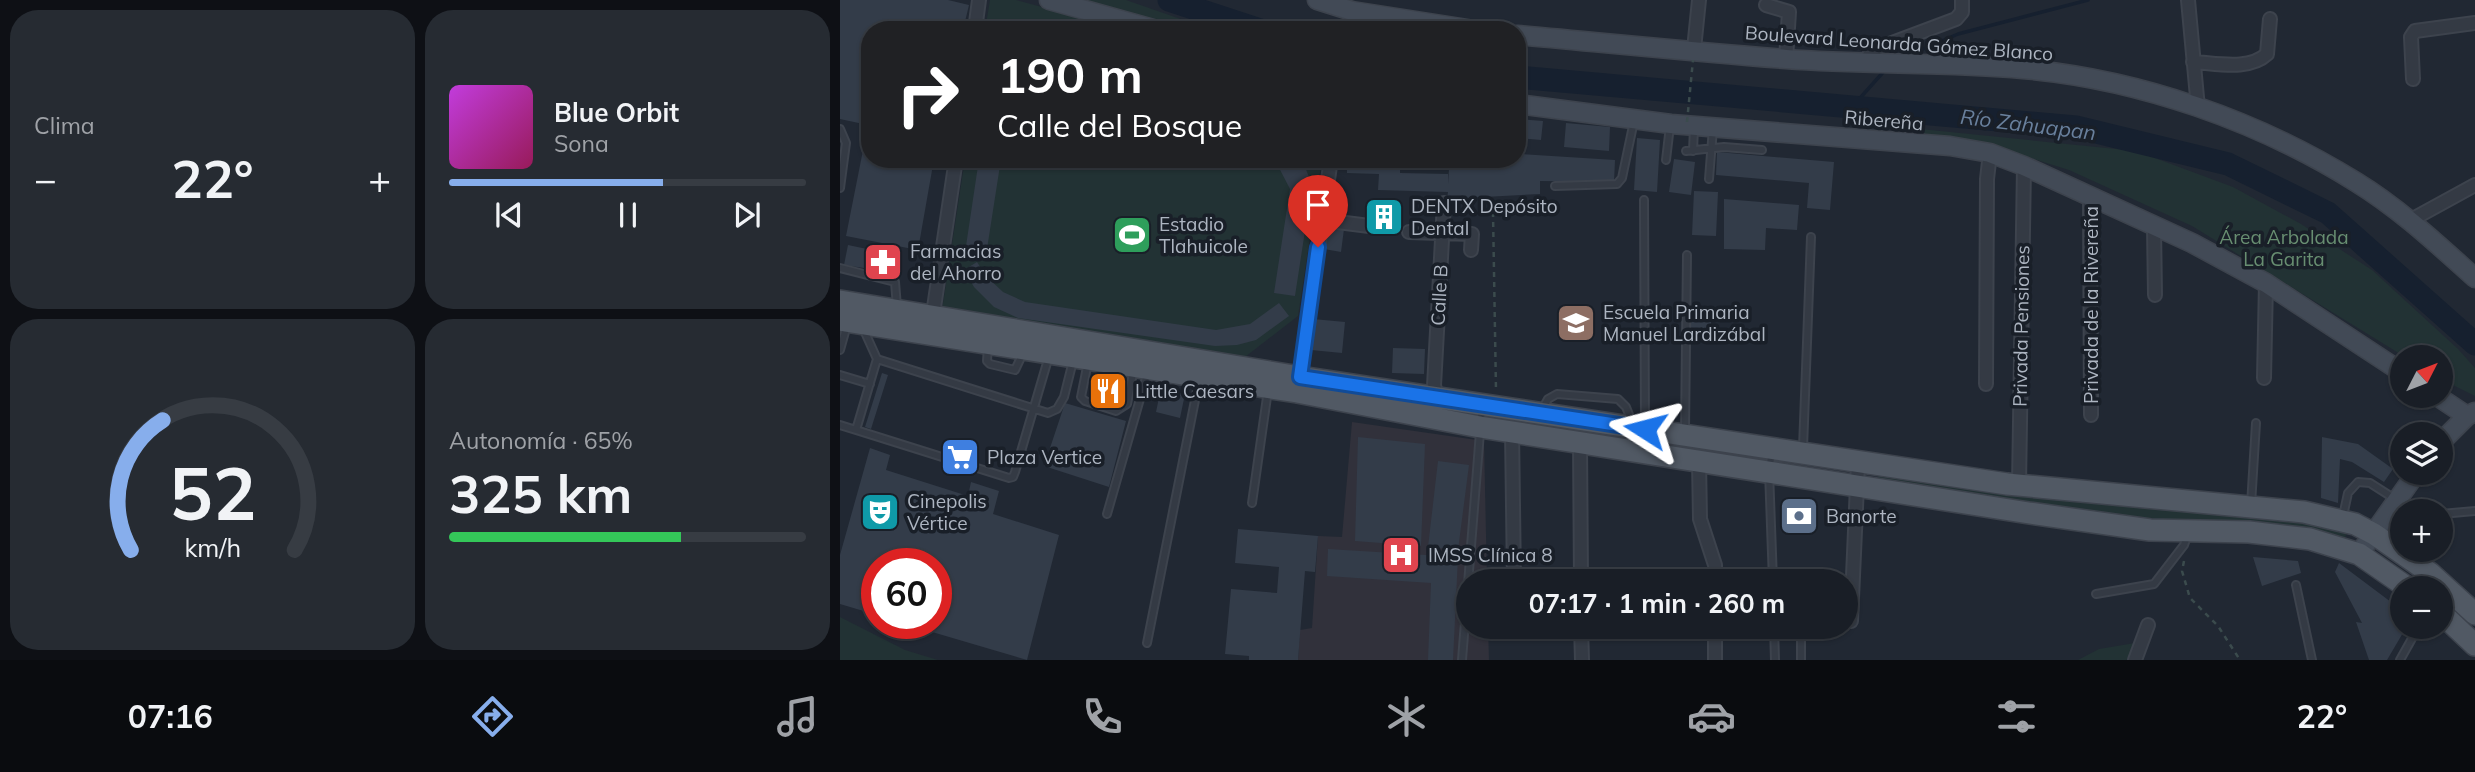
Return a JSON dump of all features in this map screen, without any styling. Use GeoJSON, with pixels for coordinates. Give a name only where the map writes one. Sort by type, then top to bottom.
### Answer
{"type":"FeatureCollection","features":[{"type":"Feature","properties":{"kind":"main road"},"geometry":{"type":"LineString","coordinates":[[851,313],[898,312],[931,327],[988,345],[1024,351],[1268,388],[1298,385]]}},
{"type":"Feature","properties":{"kind":"main road"},"geometry":{"type":"LineString","coordinates":[[851,313],[1298,385],[1433,403],[1490,406],[1541,413],[2019,486],[2304,512],[2379,526],[2475,614]]}},
{"type":"Feature","properties":{"kind":"main road"},"geometry":{"type":"LineString","coordinates":[[1433,403],[1480,426],[1856,486],[2150,530],[2249,532],[2310,539],[2359,554],[2391,576]]}},
{"type":"Feature","properties":{"kind":"main road"},"geometry":{"type":"LineString","coordinates":[[2453,624],[2475,645]]}},
{"type":"Feature","properties":{"kind":"street"},"geometry":{"type":"LineString","coordinates":[[976,21],[979,0]]}},
{"type":"Feature","properties":{"kind":"street"},"geometry":{"type":"LineString","coordinates":[[1049,0],[1125,21]]}},
{"type":"Feature","properties":{"kind":"street"},"geometry":{"type":"LineString","coordinates":[[1317,0],[1429,21]]}},
{"type":"Feature","properties":{"kind":"street"},"geometry":{"type":"LineString","coordinates":[[1694,55],[1699,0]]}},
{"type":"Feature","properties":{"kind":"street"},"geometry":{"type":"LineString","coordinates":[[1862,62],[1876,49],[1956,19],[1962,12],[1962,0]]}},
{"type":"Feature","properties":{"kind":"street"},"geometry":{"type":"LineString","coordinates":[[2188,0],[2198,108]]}},
{"type":"Feature","properties":{"kind":"street"},"geometry":{"type":"LineString","coordinates":[[1766,5],[1789,12],[1786,59]]}},
{"type":"Feature","properties":{"kind":"street"},"geometry":{"type":"LineString","coordinates":[[2193,62],[2245,64],[2259,61],[2267,54],[2270,19]]}},
{"type":"Feature","properties":{"kind":"street"},"geometry":{"type":"LineString","coordinates":[[2413,79],[2411,37],[2415,30],[2475,23]]}},
{"type":"Feature","properties":{"kind":"street","name":"Boulevard Leonarda Gómez Blanco"},"geometry":{"type":"LineString","coordinates":[[1526,37],[1694,55],[2024,69],[2101,81],[2198,108],[2290,146],[2356,182],[2411,220],[2475,278]]}},
{"type":"Feature","properties":{"kind":"street","name":"Ribereña"},"geometry":{"type":"LineString","coordinates":[[1526,105],[1634,120],[1950,146],[1990,153],[2154,226],[2266,283],[2390,364]]}},
{"type":"Feature","properties":{"kind":"street"},"geometry":{"type":"LineString","coordinates":[[1986,384],[1987,179],[1990,153]]}},
{"type":"Feature","properties":{"kind":"street","name":"Privada Pensiones"},"geometry":{"type":"LineString","coordinates":[[2019,486],[2024,166]]}},
{"type":"Feature","properties":{"kind":"street"},"geometry":{"type":"LineString","coordinates":[[931,327],[955,168]]}},
{"type":"Feature","properties":{"kind":"street"},"geometry":{"type":"LineString","coordinates":[[1298,385],[1330,168]]}},
{"type":"Feature","properties":{"kind":"street"},"geometry":{"type":"LineString","coordinates":[[2411,220],[2475,185]]}},
{"type":"Feature","properties":{"kind":"street","name":"Privada de la Rivereña"},"geometry":{"type":"LineString","coordinates":[[2090,196],[2091,415]]}},
{"type":"Feature","properties":{"kind":"street","name":"Calle B"},"geometry":{"type":"LineString","coordinates":[[1433,403],[1444,203]]}},
{"type":"Feature","properties":{"kind":"street"},"geometry":{"type":"LineString","coordinates":[[1322,220],[1385,228]]}},
{"type":"Feature","properties":{"kind":"street"},"geometry":{"type":"LineString","coordinates":[[2154,226],[2155,295]]}},
{"type":"Feature","properties":{"kind":"street"},"geometry":{"type":"LineString","coordinates":[[1409,232],[1472,234],[1471,250]]}},
{"type":"Feature","properties":{"kind":"street"},"geometry":{"type":"LineString","coordinates":[[2264,378],[2266,283]]}},
{"type":"Feature","properties":{"kind":"street"},"geometry":{"type":"LineString","coordinates":[[2453,431],[2471,414],[2454,405]]}},
{"type":"Feature","properties":{"kind":"street"},"geometry":{"type":"LineString","coordinates":[[1512,430],[1514,569]]}},
{"type":"Feature","properties":{"kind":"street"},"geometry":{"type":"LineString","coordinates":[[1580,441],[1581,569]]}},
{"type":"Feature","properties":{"kind":"street"},"geometry":{"type":"LineString","coordinates":[[1699,461],[1700,519],[1715,569]]}},
{"type":"Feature","properties":{"kind":"street"},"geometry":{"type":"LineString","coordinates":[[1853,569],[1857,463]]}},
{"type":"Feature","properties":{"kind":"street"},"geometry":{"type":"LineString","coordinates":[[2359,554],[2390,509]]}},
{"type":"Feature","properties":{"kind":"street"},"geometry":{"type":"LineString","coordinates":[[2135,660],[2148,625]]}},
{"type":"Feature","properties":{"kind":"street"},"geometry":{"type":"LineString","coordinates":[[1581,639],[1582,660]]}},
{"type":"Feature","properties":{"kind":"street"},"geometry":{"type":"LineString","coordinates":[[1715,639],[1715,660]]}},
{"type":"Feature","properties":{"kind":"lane"},"geometry":{"type":"LineString","coordinates":[[1555,186],[1616,184],[1622,178],[1634,120]]}},
{"type":"Feature","properties":{"kind":"lane"},"geometry":{"type":"LineString","coordinates":[[1691,124],[1712,150],[1709,179]]}},
{"type":"Feature","properties":{"kind":"lane"},"geometry":{"type":"LineString","coordinates":[[1691,124],[1690,151],[1724,147],[1762,150]]}},
{"type":"Feature","properties":{"kind":"lane"},"geometry":{"type":"LineString","coordinates":[[1666,160],[1691,124]]}},
{"type":"Feature","properties":{"kind":"lane"},"geometry":{"type":"LineString","coordinates":[[840,130],[846,142],[840,188]]}},
{"type":"Feature","properties":{"kind":"lane"},"geometry":{"type":"LineString","coordinates":[[1639,428],[1643,200]]}},
{"type":"Feature","properties":{"kind":"lane"},"geometry":{"type":"LineString","coordinates":[[1802,454],[1811,237]]}},
{"type":"Feature","properties":{"kind":"lane"},"geometry":{"type":"LineString","coordinates":[[1685,435],[1686,255]]}},
{"type":"Feature","properties":{"kind":"lane"},"geometry":{"type":"LineString","coordinates":[[840,268],[895,282],[898,312]]}},
{"type":"Feature","properties":{"kind":"lane"},"geometry":{"type":"LineString","coordinates":[[840,350],[851,313]]}},
{"type":"Feature","properties":{"kind":"lane"},"geometry":{"type":"LineString","coordinates":[[851,313],[877,359],[1048,413],[1057,409],[1081,359]]}},
{"type":"Feature","properties":{"kind":"lane"},"geometry":{"type":"LineString","coordinates":[[840,425],[1009,478],[1013,477],[1050,355]]}},
{"type":"Feature","properties":{"kind":"lane"},"geometry":{"type":"LineString","coordinates":[[856,430],[877,359]]}},
{"type":"Feature","properties":{"kind":"lane"},"geometry":{"type":"LineString","coordinates":[[1081,359],[1081,397],[1085,401],[1116,411],[1127,404],[1141,368]]}},
{"type":"Feature","properties":{"kind":"lane"},"geometry":{"type":"LineString","coordinates":[[1107,514],[1141,368]]}},
{"type":"Feature","properties":{"kind":"lane"},"geometry":{"type":"LineString","coordinates":[[840,375],[870,384]]}},
{"type":"Feature","properties":{"kind":"lane"},"geometry":{"type":"LineString","coordinates":[[1147,643],[1200,378]]}},
{"type":"Feature","properties":{"kind":"lane"},"geometry":{"type":"LineString","coordinates":[[1252,503],[1268,388]]}},
{"type":"Feature","properties":{"kind":"lane"},"geometry":{"type":"LineString","coordinates":[[1462,660],[1480,426],[1490,406]]}},
{"type":"Feature","properties":{"kind":"lane"},"geometry":{"type":"LineString","coordinates":[[2251,508],[2256,423]]}},
{"type":"Feature","properties":{"kind":"lane"},"geometry":{"type":"LineString","coordinates":[[1773,449],[1769,471],[1773,569]]}},
{"type":"Feature","properties":{"kind":"lane"},"geometry":{"type":"LineString","coordinates":[[2342,521],[2348,493],[2358,482],[2371,483],[2395,499]]}},
{"type":"Feature","properties":{"kind":"lane"},"geometry":{"type":"LineString","coordinates":[[2453,513],[2475,511]]}},
{"type":"Feature","properties":{"kind":"lane"},"geometry":{"type":"LineString","coordinates":[[2379,526],[2390,522]]}},
{"type":"Feature","properties":{"kind":"lane"},"geometry":{"type":"LineString","coordinates":[[2096,594],[2154,584],[2184,545],[2199,532]]}},
{"type":"Feature","properties":{"kind":"lane"},"geometry":{"type":"LineString","coordinates":[[2297,585],[2312,660]]}},
{"type":"Feature","properties":{"kind":"lane"},"geometry":{"type":"LineString","coordinates":[[1774,639],[1775,660]]}},
{"type":"Feature","properties":{"kind":"lane"},"geometry":{"type":"LineString","coordinates":[[1801,639],[1801,660]]}},
{"type":"Feature","properties":{"kind":"lane"},"geometry":{"type":"LineString","coordinates":[[2400,660],[2412,639]]}},
{"type":"Feature","properties":{"kind":"path"},"geometry":{"type":"LineString","coordinates":[[1691,124],[1694,55]]}},
{"type":"Feature","properties":{"kind":"path"},"geometry":{"type":"LineString","coordinates":[[1490,406],[1493,212]]}},
{"type":"Feature","properties":{"kind":"path"},"geometry":{"type":"LineString","coordinates":[[2186,554],[2182,571],[2190,598],[2218,626],[2240,660]]}},
{"type":"Feature","properties":{"kind":"shaded area","name":"IMSS Clínica 8"},"geometry":{"type":"Polygon","coordinates":[[[1352,422],[1484,441],[1487,569],[1456,569],[1456,639],[1488,639],[1489,660],[1298,660],[1300,630],[1312,628],[1318,536],[1342,537],[1352,422]]]}},
{"type":"Feature","properties":{"kind":"green space"},"geometry":{"type":"Polygon","coordinates":[[[990,0],[1016,0],[1094,21],[986,21],[990,0]]]}},
{"type":"Feature","properties":{"kind":"green space"},"geometry":{"type":"Polygon","coordinates":[[[1077,0],[1126,0],[1186,21],[1146,21],[1077,0]]]}},
{"type":"Feature","properties":{"kind":"green space","name":"Área Arbolada La Garita"},"geometry":{"type":"Polygon","coordinates":[[[1851,122],[2136,151],[2233,187],[2301,224],[2372,270],[2454,345],[2390,345],[2390,348],[2192,226],[2069,170],[1983,143],[1851,122]]]}},
{"type":"Feature","properties":{"kind":"green space","name":"Estadio Tlahuicole"},"geometry":{"type":"Polygon","coordinates":[[[964,168],[1321,168],[1298,316],[1245,357],[942,310],[964,168]]]}},
{"type":"Feature","properties":{"kind":"green space","name":"Área Arbolada La Garita"},"geometry":{"type":"Polygon","coordinates":[[[2454,345],[2475,368],[2475,396],[2454,386],[2454,345]]]}},
{"type":"Feature","properties":{"kind":"green space"},"geometry":{"type":"Polygon","coordinates":[[[1879,471],[2303,517],[2347,530],[2345,539],[2255,521],[2160,523],[1877,484],[1879,471]]]}},
{"type":"Feature","properties":{"kind":"green space"},"geometry":{"type":"Polygon","coordinates":[[[840,617],[861,628],[861,639],[883,639],[905,650],[938,660],[840,660],[840,617]]]}},
{"type":"Feature","properties":{"kind":"green space"},"geometry":{"type":"Polygon","coordinates":[[[2135,643],[2129,660],[2078,660],[2099,649],[2135,643]]]}},
{"type":"Feature","properties":{"kind":"building"},"geometry":{"type":"Polygon","coordinates":[[[840,0],[948,0],[969,5],[965,21],[861,21],[861,124],[840,119],[840,0]]]}},
{"type":"Feature","properties":{"kind":"building"},"geometry":{"type":"Polygon","coordinates":[[[1526,120],[1543,121],[1541,140],[1526,139],[1526,120]]]}},
{"type":"Feature","properties":{"kind":"building"},"geometry":{"type":"Polygon","coordinates":[[[1566,123],[1610,127],[1609,151],[1564,147],[1566,123]]]}},
{"type":"Feature","properties":{"kind":"building"},"geometry":{"type":"Polygon","coordinates":[[[1637,138],[1660,140],[1657,192],[1634,190],[1637,138]]]}},
{"type":"Feature","properties":{"kind":"building"},"geometry":{"type":"Polygon","coordinates":[[[1717,152],[1834,162],[1830,210],[1807,208],[1809,183],[1716,175],[1717,152]]]}},
{"type":"Feature","properties":{"kind":"building"},"geometry":{"type":"Polygon","coordinates":[[[1526,154],[1615,160],[1614,182],[1540,181],[1540,194],[1447,199],[1448,192],[1378,190],[1379,174],[1347,173],[1347,168],[1400,168],[1400,173],[1448,174],[1448,184],[1449,169],[1526,168],[1526,154]]]}},
{"type":"Feature","properties":{"kind":"building"},"geometry":{"type":"Polygon","coordinates":[[[1674,159],[1695,162],[1691,195],[1669,192],[1674,159]]]}},
{"type":"Feature","properties":{"kind":"building"},"geometry":{"type":"Polygon","coordinates":[[[861,160],[861,168],[932,168],[918,250],[846,236],[861,160]]]}},
{"type":"Feature","properties":{"kind":"building"},"geometry":{"type":"Polygon","coordinates":[[[978,168],[1000,168],[987,249],[966,246],[978,168]]]}},
{"type":"Feature","properties":{"kind":"building"},"geometry":{"type":"Polygon","coordinates":[[[1279,168],[1305,168],[1312,185],[1295,296],[1274,293],[1290,189],[1279,168]]]}},
{"type":"Feature","properties":{"kind":"building"},"geometry":{"type":"Polygon","coordinates":[[[1694,191],[1718,192],[1716,236],[1692,235],[1694,191]]]}},
{"type":"Feature","properties":{"kind":"building"},"geometry":{"type":"Polygon","coordinates":[[[1724,199],[1799,205],[1797,230],[1766,228],[1765,250],[1724,249],[1724,199]]]}},
{"type":"Feature","properties":{"kind":"building","name":"DENTX Depósito Dental"},"geometry":{"type":"Polygon","coordinates":[[[1375,208],[1393,209],[1392,226],[1374,225],[1375,208]]]}},
{"type":"Feature","properties":{"kind":"building"},"geometry":{"type":"Polygon","coordinates":[[[1327,226],[1344,229],[1341,252],[1324,249],[1327,226]]]}},
{"type":"Feature","properties":{"kind":"building"},"geometry":{"type":"Polygon","coordinates":[[[848,245],[867,249],[864,268],[844,265],[848,245]]]}},
{"type":"Feature","properties":{"kind":"building","name":"Farmacias del Ahorro"},"geometry":{"type":"Polygon","coordinates":[[[869,249],[902,255],[898,275],[865,269],[869,249]]]}},
{"type":"Feature","properties":{"kind":"building"},"geometry":{"type":"Polygon","coordinates":[[[977,262],[986,276],[1003,292],[1025,302],[1216,330],[1250,324],[1279,303],[1289,316],[1256,340],[1237,345],[1215,346],[1018,318],[994,307],[974,287],[964,270],[977,262]]]}},
{"type":"Feature","properties":{"kind":"building"},"geometry":{"type":"Polygon","coordinates":[[[1688,311],[1711,311],[1711,329],[1688,329],[1688,311]]]}},
{"type":"Feature","properties":{"kind":"building"},"geometry":{"type":"Polygon","coordinates":[[[1313,319],[1345,322],[1342,353],[1311,350],[1313,319]]]}},
{"type":"Feature","properties":{"kind":"building"},"geometry":{"type":"Polygon","coordinates":[[[1393,348],[1425,349],[1424,374],[1392,373],[1393,348]]]}},
{"type":"Feature","properties":{"kind":"building"},"geometry":{"type":"Polygon","coordinates":[[[882,373],[888,375],[871,429],[865,427],[882,373]]]}},
{"type":"Feature","properties":{"kind":"building","name":"Little Caesars"},"geometry":{"type":"Polygon","coordinates":[[[1095,380],[1124,388],[1121,402],[1091,394],[1095,380]]]}},
{"type":"Feature","properties":{"kind":"building"},"geometry":{"type":"Polygon","coordinates":[[[1161,388],[1185,394],[1180,418],[1156,412],[1161,388]]]}},
{"type":"Feature","properties":{"kind":"building"},"geometry":{"type":"Polygon","coordinates":[[[1065,403],[1126,421],[1109,487],[1044,466],[1065,403]]]}},
{"type":"Feature","properties":{"kind":"building"},"geometry":{"type":"Polygon","coordinates":[[[1358,437],[1425,444],[1421,546],[1355,541],[1358,437]]]}},
{"type":"Feature","properties":{"kind":"building"},"geometry":{"type":"Polygon","coordinates":[[[2322,437],[2358,444],[2390,467],[2390,473],[2384,482],[2352,462],[2340,459],[2338,503],[2321,498],[2322,437]]]}},
{"type":"Feature","properties":{"kind":"building"},"geometry":{"type":"Polygon","coordinates":[[[870,448],[890,455],[886,470],[968,496],[971,482],[999,491],[993,514],[1059,535],[1027,660],[952,638],[952,548],[861,548],[861,610],[840,604],[840,555],[870,448]]]}},
{"type":"Feature","properties":{"kind":"building"},"geometry":{"type":"Polygon","coordinates":[[[1438,461],[1469,465],[1458,550],[1428,547],[1438,461]]]}},
{"type":"Feature","properties":{"kind":"building"},"geometry":{"type":"Polygon","coordinates":[[[1238,529],[1318,536],[1315,572],[1305,571],[1298,660],[1249,660],[1249,656],[1225,654],[1231,589],[1277,593],[1279,567],[1235,563],[1238,529]]]}},
{"type":"Feature","properties":{"kind":"building"},"geometry":{"type":"Polygon","coordinates":[[[1328,549],[1458,557],[1453,660],[1428,660],[1431,583],[1327,576],[1328,549]]]}},
{"type":"Feature","properties":{"kind":"building"},"geometry":{"type":"Polygon","coordinates":[[[2253,557],[2298,561],[2301,573],[2262,586],[2253,557]]]}},
{"type":"Feature","properties":{"kind":"building"},"geometry":{"type":"Polygon","coordinates":[[[2339,563],[2390,601],[2390,639],[2399,639],[2387,660],[2369,660],[2356,622],[2362,623],[2335,572],[2339,563]]]}},
{"type":"Feature","properties":{"kind":"waterway","name":"Río Zahuapan"},"geometry":{"type":"LineString","coordinates":[[1169,0],[1233,21]]}},
{"type":"Feature","properties":{"kind":"waterway"},"geometry":{"type":"LineString","coordinates":[[1907,56],[1958,34],[2088,0]]}},
{"type":"Feature","properties":{"kind":"waterway"},"geometry":{"type":"LineString","coordinates":[[1852,107],[1886,69]]}},
{"type":"Feature","properties":{"kind":"waterway","name":"Río Zahuapan"},"geometry":{"type":"LineString","coordinates":[[1526,78],[2076,127],[2228,164],[2328,213],[2475,344]]}},
{"type":"Feature","properties":{"kind":"place","name":"DENTX Depósito Dental"},"geometry":{"type":"Point","coordinates":[1384,217]}},
{"type":"Feature","properties":{"kind":"place","name":"Estadio Tlahuicole"},"geometry":{"type":"Point","coordinates":[1132,235]}},
{"type":"Feature","properties":{"kind":"place","name":"Farmacias del Ahorro"},"geometry":{"type":"Point","coordinates":[883,262]}},
{"type":"Feature","properties":{"kind":"place","name":"Escuela Primaria Manuel Lardizábal"},"geometry":{"type":"Point","coordinates":[1576,323]}},
{"type":"Feature","properties":{"kind":"place","name":"Little Caesars"},"geometry":{"type":"Point","coordinates":[1108,391]}},
{"type":"Feature","properties":{"kind":"place","name":"Plaza Vertice"},"geometry":{"type":"Point","coordinates":[960,457]}},
{"type":"Feature","properties":{"kind":"place","name":"Cinepolis Vértice"},"geometry":{"type":"Point","coordinates":[880,512]}},
{"type":"Feature","properties":{"kind":"place","name":"Banorte"},"geometry":{"type":"Point","coordinates":[1799,516]}},
{"type":"Feature","properties":{"kind":"place","name":"IMSS Clínica 8"},"geometry":{"type":"Point","coordinates":[1401,555]}},
{"type":"Feature","properties":{"kind":"route"},"geometry":{"type":"LineString","coordinates":[[1318,247],[1300,377],[1645,429]]}}]}
